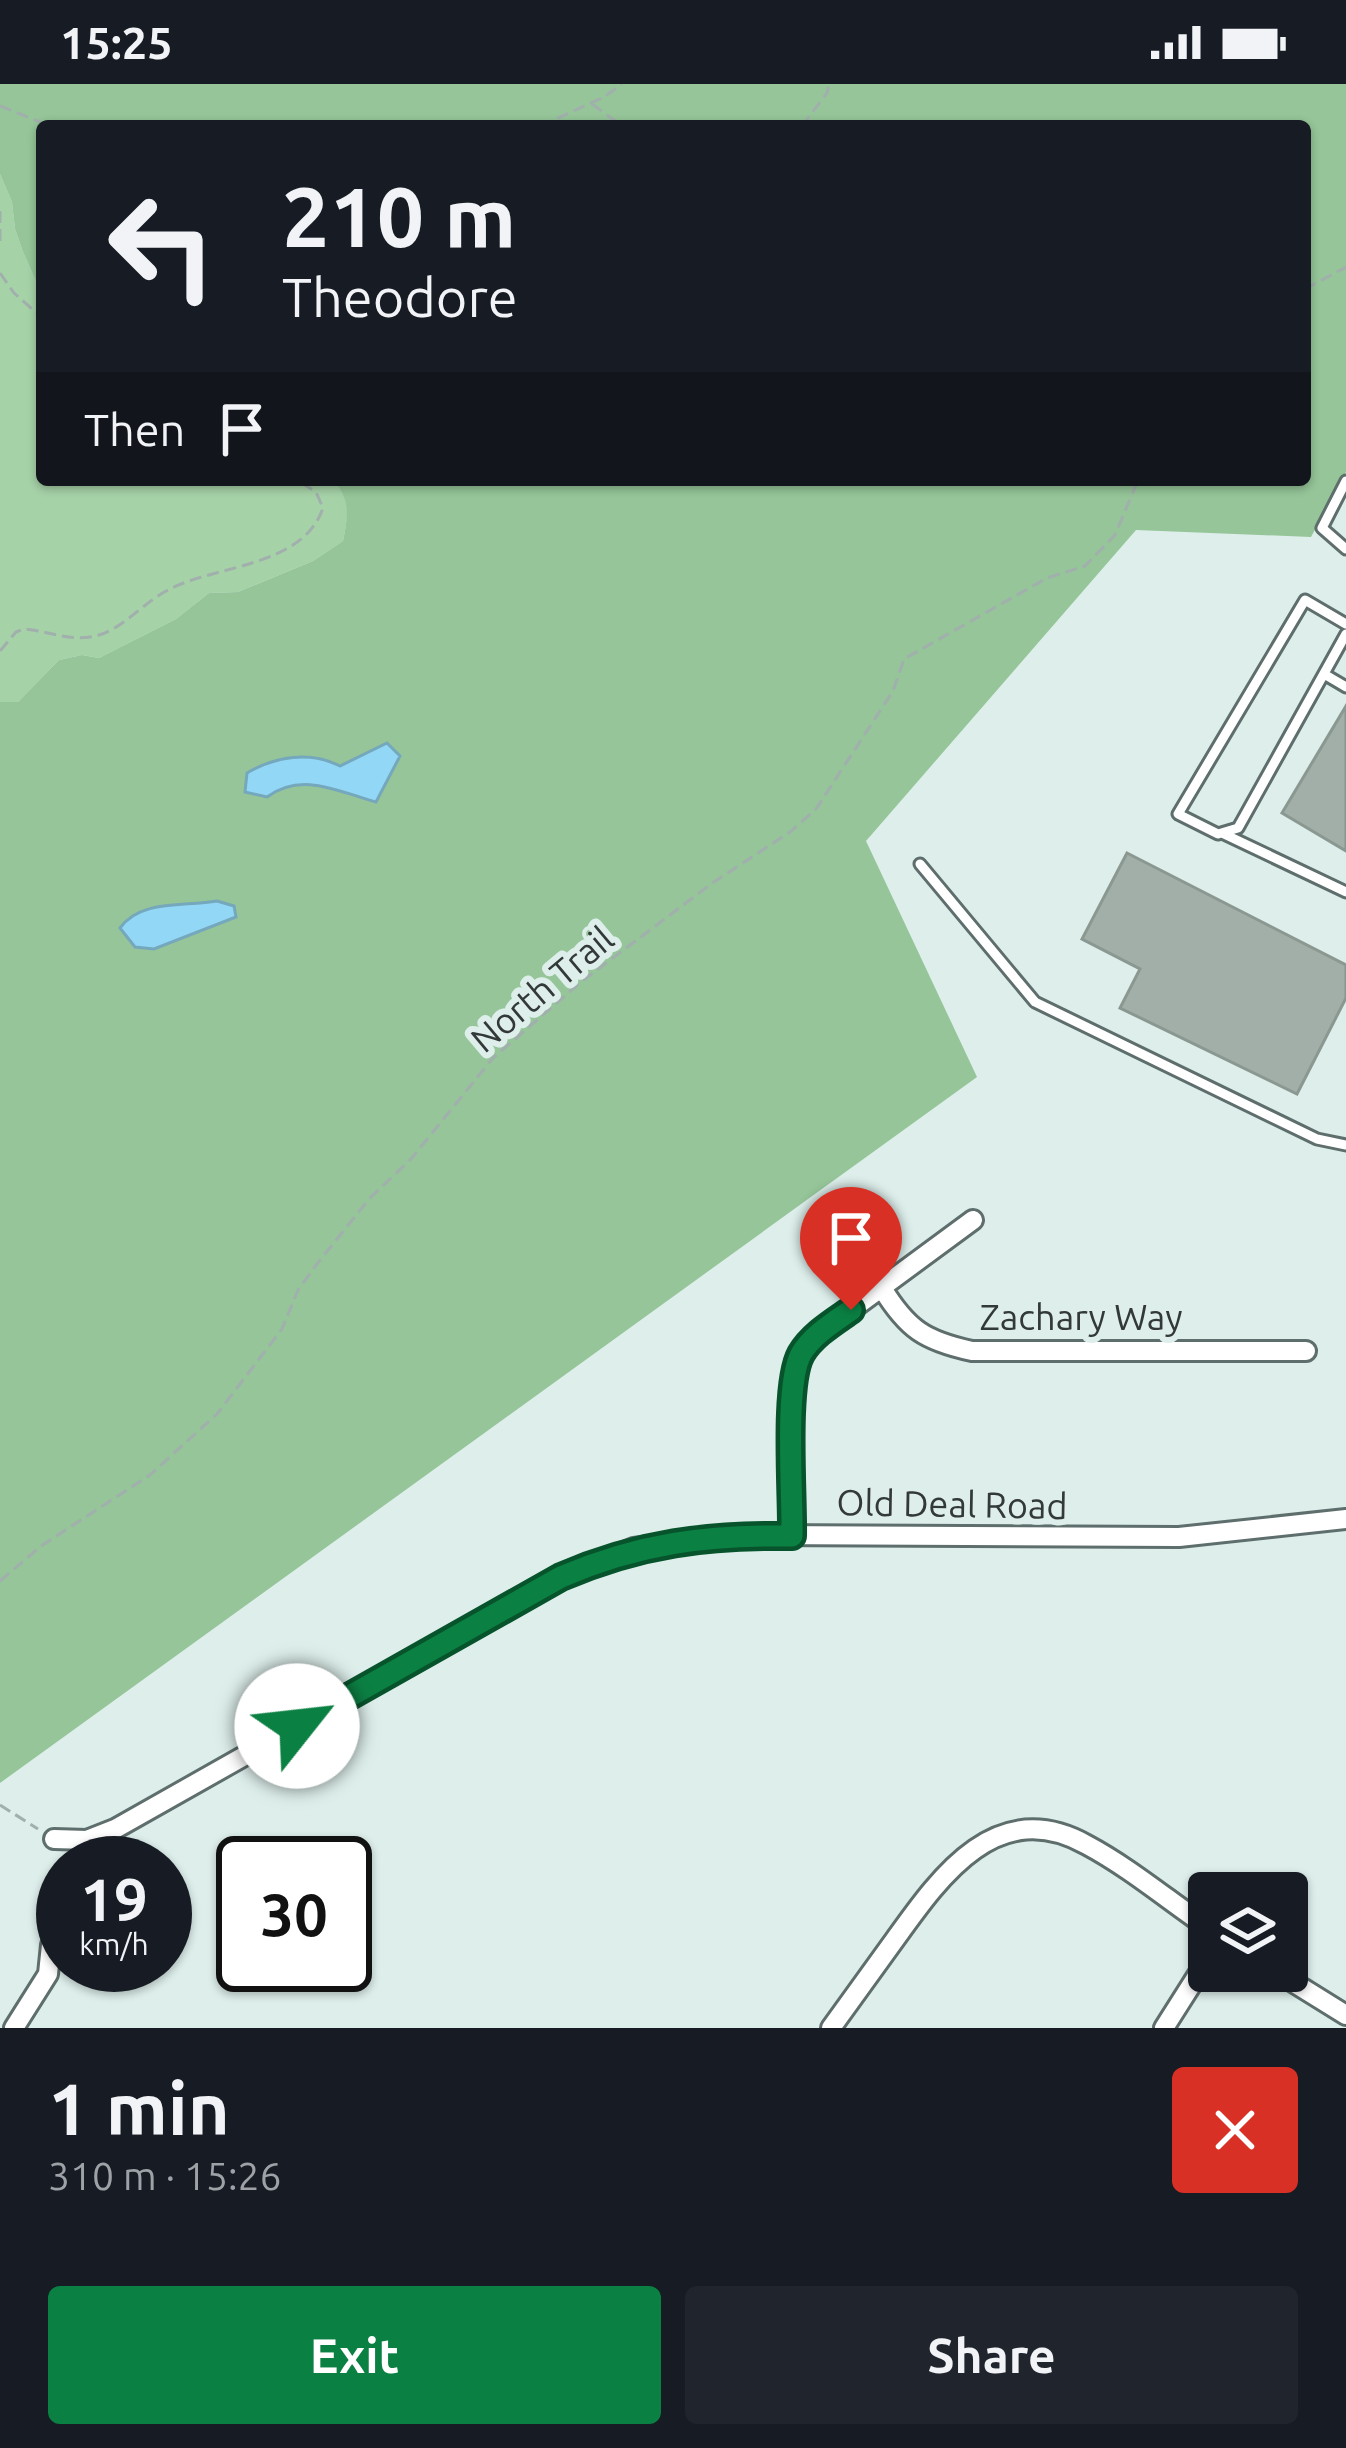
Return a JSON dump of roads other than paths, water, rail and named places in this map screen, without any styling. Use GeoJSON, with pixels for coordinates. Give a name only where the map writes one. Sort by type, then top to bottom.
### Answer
{"type":"FeatureCollection","features":[{"type":"Feature","properties":{"kind":"street"},"geometry":{"type":"LineString","coordinates":[[792,1536],[792,1385],[801,1354],[821,1332],[973,1220]]}},
{"type":"Feature","properties":{"kind":"street","name":"Zachary Way"},"geometry":{"type":"LineString","coordinates":[[882,1288],[900,1316],[933,1343],[972,1351],[1306,1351]]}},
{"type":"Feature","properties":{"kind":"street","name":"Old Deal Road"},"geometry":{"type":"LineString","coordinates":[[97,1836],[561,1577],[634,1548],[792,1536],[1179,1537],[1346,1519]]}},
{"type":"Feature","properties":{"kind":"street"},"geometry":{"type":"LineString","coordinates":[[831,2028],[937,1880],[965,1853],[1000,1836],[1051,1833],[1086,1844],[1188,1914]]}},
{"type":"Feature","properties":{"kind":"street"},"geometry":{"type":"LineString","coordinates":[[1164,2028],[1188,1990]]}},
{"type":"Feature","properties":{"kind":"street"},"geometry":{"type":"LineString","coordinates":[[1308,1991],[1346,2015]]}},
{"type":"Feature","properties":{"kind":"street"},"geometry":{"type":"LineString","coordinates":[[14,2028],[37,1992]]}},
{"type":"Feature","properties":{"kind":"lane"},"geometry":{"type":"LineString","coordinates":[[1346,481],[1322,528],[1346,549]]}},
{"type":"Feature","properties":{"kind":"lane"},"geometry":{"type":"LineString","coordinates":[[1346,624],[1305,600],[1178,814],[1346,892]]}},
{"type":"Feature","properties":{"kind":"lane"},"geometry":{"type":"LineString","coordinates":[[1224,834],[1238,828],[1346,634]]}},
{"type":"Feature","properties":{"kind":"lane"},"geometry":{"type":"LineString","coordinates":[[1324,674],[1346,687]]}},
{"type":"Feature","properties":{"kind":"lane"},"geometry":{"type":"LineString","coordinates":[[920,864],[1035,1002],[1317,1139],[1346,1144]]}},
{"type":"Feature","properties":{"kind":"water"},"geometry":{"type":"Polygon","coordinates":[[[387,743],[400,756],[376,802],[307,785],[280,789],[267,797],[245,792],[247,773],[270,763],[305,757],[340,766],[387,743]]]}},
{"type":"Feature","properties":{"kind":"water"},"geometry":{"type":"Polygon","coordinates":[[[217,901],[234,906],[236,917],[154,949],[135,947],[120,928],[151,908],[217,901]]]}}]}
